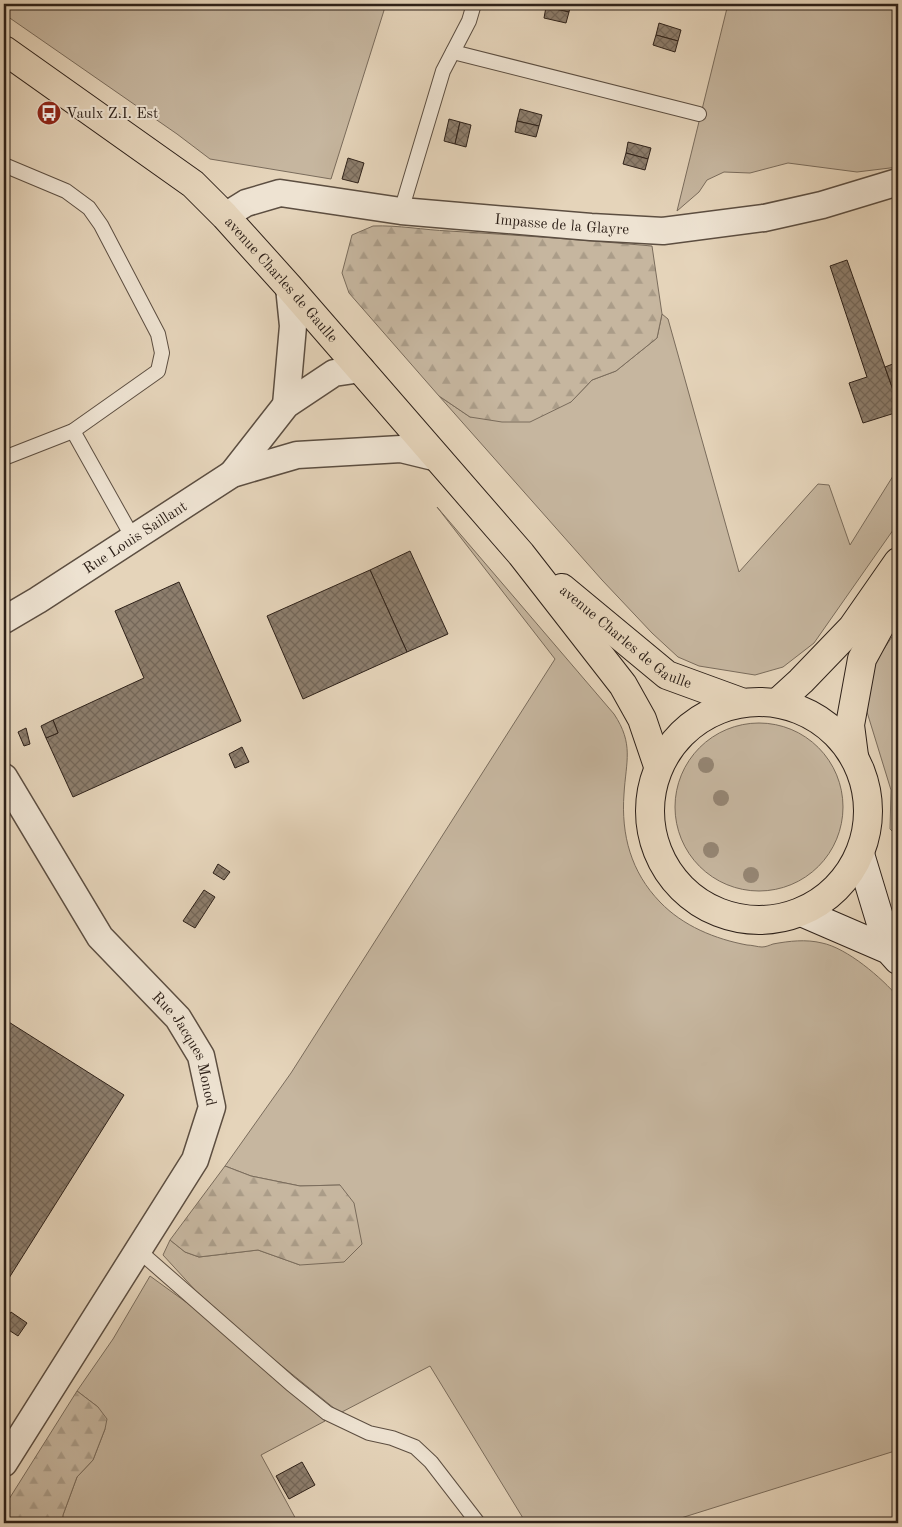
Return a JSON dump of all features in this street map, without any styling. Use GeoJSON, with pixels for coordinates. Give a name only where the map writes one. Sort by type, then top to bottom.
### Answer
{"type":"FeatureCollection","features":[{"type":"Feature","properties":{"kind":"main road","name":"avenue Charles de Gaulle"},"geometry":{"type":"LineString","coordinates":[[4,50],[193,184],[226,216],[521,554],[624,685],[642,719],[658,766]]}},
{"type":"Feature","properties":{"kind":"main road","name":"avenue Charles de Gaulle"},"geometry":{"type":"LineString","coordinates":[[521,554],[667,675],[741,702]]}},
{"type":"Feature","properties":{"kind":"main road"},"geometry":{"type":"LineString","coordinates":[[778,702],[852,628],[898,562]]}},
{"type":"Feature","properties":{"kind":"main road"},"geometry":{"type":"LineString","coordinates":[[854,756],[850,725],[862,659],[898,593]]}},
{"type":"Feature","properties":{"kind":"main road"},"geometry":{"type":"LineString","coordinates":[[741,702],[778,702],[808,713],[834,731],[854,756],[864,779],[869,804],[867,830],[860,854],[846,878],[826,898],[801,912],[765,921],[728,916],[694,900],[668,873],[652,840],[649,803],[658,766],[678,736],[707,714],[741,702]]}},
{"type":"Feature","properties":{"kind":"street","name":"Impasse de la Glayre"},"geometry":{"type":"LineString","coordinates":[[226,216],[246,204],[280,193],[401,210],[591,227],[663,231],[764,218],[822,206],[898,182]]}},
{"type":"Feature","properties":{"kind":"street"},"geometry":{"type":"LineString","coordinates":[[286,405],[293,326],[289,287]]}},
{"type":"Feature","properties":{"kind":"street","name":"Rue Louis Saillant"},"geometry":{"type":"LineString","coordinates":[[232,474],[286,405],[334,373],[361,369]]}},
{"type":"Feature","properties":{"kind":"street","name":"Rue Louis Saillant"},"geometry":{"type":"LineString","coordinates":[[4,620],[232,474],[297,455],[401,449],[438,458]]}},
{"type":"Feature","properties":{"kind":"street","name":"Rue Louis Saillant"},"geometry":{"type":"LineString","coordinates":[[4,609],[38,600]]}},
{"type":"Feature","properties":{"kind":"street","name":"Rue Jacques Monod"},"geometry":{"type":"LineString","coordinates":[[4,778],[100,937],[178,1018],[201,1056],[212,1108],[195,1160],[4,1462]]}},
{"type":"Feature","properties":{"kind":"street"},"geometry":{"type":"LineString","coordinates":[[860,854],[894,955]]}},
{"type":"Feature","properties":{"kind":"street"},"geometry":{"type":"LineString","coordinates":[[801,912],[894,955]]}},
{"type":"Feature","properties":{"kind":"lane"},"geometry":{"type":"LineString","coordinates":[[401,210],[443,71],[469,21],[474,4]]}},
{"type":"Feature","properties":{"kind":"lane"},"geometry":{"type":"LineString","coordinates":[[453,52],[699,114]]}},
{"type":"Feature","properties":{"kind":"lane"},"geometry":{"type":"LineString","coordinates":[[4,165],[66,191],[89,208],[101,225],[158,334],[162,353],[158,371],[73,432],[4,458]]}},
{"type":"Feature","properties":{"kind":"lane"},"geometry":{"type":"LineString","coordinates":[[73,432],[134,538]]}},
{"type":"Feature","properties":{"kind":"lane"},"geometry":{"type":"LineString","coordinates":[[138,1250],[291,1384],[327,1413],[370,1433],[392,1438],[415,1447],[431,1462],[478,1523]]}},
{"type":"Feature","properties":{"kind":"green space"},"geometry":{"type":"Polygon","coordinates":[[[4,4],[386,4],[331,179],[210,159],[4,14],[4,4]]]}},
{"type":"Feature","properties":{"kind":"green space"},"geometry":{"type":"Polygon","coordinates":[[[728,4],[898,4],[898,167],[857,172],[788,163],[750,173],[724,172],[707,180],[699,192],[677,211],[728,4]]]}},
{"type":"Feature","properties":{"kind":"green space"},"geometry":{"type":"Polygon","coordinates":[[[373,226],[652,246],[662,314],[657,338],[616,371],[592,380],[571,402],[530,422],[502,422],[470,417],[439,396],[349,293],[342,273],[352,235],[373,226]]]}},
{"type":"Feature","properties":{"kind":"green space"},"geometry":{"type":"Polygon","coordinates":[[[662,314],[668,319],[739,572],[818,484],[829,485],[850,545],[898,468],[898,523],[814,643],[783,667],[755,675],[699,666],[678,657],[652,633],[602,580],[439,396],[470,417],[571,402],[592,380],[616,371],[657,338],[662,314]]]}},
{"type":"Feature","properties":{"kind":"green space"},"geometry":{"type":"Polygon","coordinates":[[[437,507],[614,714],[624,735],[627,753],[623,809],[626,838],[635,865],[650,890],[660,902],[689,925],[723,939],[762,947],[785,942],[804,941],[832,946],[853,957],[883,981],[898,997],[898,1450],[665,1523],[526,1523],[430,1366],[340,1413],[266,1353],[196,1291],[163,1255],[170,1240],[185,1252],[199,1257],[258,1250],[300,1265],[340,1185],[300,1186],[251,1176],[225,1166],[291,1073],[555,659],[437,507]]]}},
{"type":"Feature","properties":{"kind":"green space"},"geometry":{"type":"Polygon","coordinates":[[[898,628],[898,899],[895,888],[897,836],[890,829],[891,790],[867,712],[867,682],[875,662],[898,628]]]}},
{"type":"Feature","properties":{"kind":"green space"},"geometry":{"type":"Polygon","coordinates":[[[759,723],[783,727],[798,733],[812,742],[824,754],[833,768],[839,783],[843,807],[839,831],[833,846],[824,860],[812,872],[798,881],[783,887],[759,891],[735,887],[720,881],[706,872],[694,860],[685,846],[679,831],[675,807],[679,783],[685,768],[694,754],[706,742],[720,733],[735,727],[759,723]]]}},
{"type":"Feature","properties":{"kind":"green space"},"geometry":{"type":"Polygon","coordinates":[[[225,1166],[251,1176],[300,1186],[340,1185],[354,1203],[362,1244],[344,1262],[300,1265],[258,1250],[199,1257],[185,1252],[170,1240],[225,1166]]]}},
{"type":"Feature","properties":{"kind":"green space"},"geometry":{"type":"Polygon","coordinates":[[[150,1276],[201,1313],[325,1421],[261,1455],[298,1523],[62,1523],[63,1515],[77,1477],[93,1460],[105,1429],[98,1407],[77,1391],[113,1339],[150,1276]]]}},
{"type":"Feature","properties":{"kind":"green space"},"geometry":{"type":"Polygon","coordinates":[[[77,1391],[98,1407],[107,1419],[93,1460],[77,1477],[63,1515],[62,1523],[4,1523],[4,1507],[77,1391]]]}},
{"type":"Feature","properties":{"kind":"building"},"geometry":{"type":"Polygon","coordinates":[[[547,4],[571,4],[569,12],[546,7],[547,4]]]}},
{"type":"Feature","properties":{"kind":"building"},"geometry":{"type":"Polygon","coordinates":[[[546,7],[569,12],[566,23],[544,18],[546,7]]]}},
{"type":"Feature","properties":{"kind":"building"},"geometry":{"type":"Polygon","coordinates":[[[659,23],[681,30],[678,41],[656,35],[659,23]]]}},
{"type":"Feature","properties":{"kind":"building"},"geometry":{"type":"Polygon","coordinates":[[[656,35],[678,41],[675,52],[653,45],[656,35]]]}},
{"type":"Feature","properties":{"kind":"building"},"geometry":{"type":"Polygon","coordinates":[[[520,109],[542,115],[539,126],[517,121],[520,109]]]}},
{"type":"Feature","properties":{"kind":"building"},"geometry":{"type":"Polygon","coordinates":[[[449,119],[460,122],[455,144],[444,141],[449,119]]]}},
{"type":"Feature","properties":{"kind":"building"},"geometry":{"type":"Polygon","coordinates":[[[517,121],[539,126],[536,137],[515,132],[517,121]]]}},
{"type":"Feature","properties":{"kind":"building"},"geometry":{"type":"Polygon","coordinates":[[[460,122],[471,125],[466,147],[455,144],[460,122]]]}},
{"type":"Feature","properties":{"kind":"building"},"geometry":{"type":"Polygon","coordinates":[[[628,142],[651,148],[648,159],[626,153],[628,142]]]}},
{"type":"Feature","properties":{"kind":"building"},"geometry":{"type":"Polygon","coordinates":[[[626,153],[648,159],[645,170],[623,164],[626,153]]]}},
{"type":"Feature","properties":{"kind":"building"},"geometry":{"type":"Polygon","coordinates":[[[348,158],[364,163],[358,183],[342,179],[348,158]]]}},
{"type":"Feature","properties":{"kind":"building"},"geometry":{"type":"Polygon","coordinates":[[[847,260],[898,404],[898,412],[863,423],[849,383],[867,377],[830,266],[847,260]]]}},
{"type":"Feature","properties":{"kind":"building"},"geometry":{"type":"Polygon","coordinates":[[[898,362],[898,404],[885,367],[898,362]]]}},
{"type":"Feature","properties":{"kind":"building"},"geometry":{"type":"Polygon","coordinates":[[[410,551],[448,634],[407,652],[370,570],[410,551]]]}},
{"type":"Feature","properties":{"kind":"building"},"geometry":{"type":"Polygon","coordinates":[[[370,570],[407,652],[303,699],[267,616],[370,570]]]}},
{"type":"Feature","properties":{"kind":"building"},"geometry":{"type":"Polygon","coordinates":[[[179,582],[241,721],[73,797],[46,738],[58,733],[53,720],[144,678],[115,611],[179,582]]]}},
{"type":"Feature","properties":{"kind":"building"},"geometry":{"type":"Polygon","coordinates":[[[53,720],[58,733],[46,738],[41,726],[53,720]]]}},
{"type":"Feature","properties":{"kind":"building"},"geometry":{"type":"Polygon","coordinates":[[[26,728],[30,744],[24,746],[18,732],[26,728]]]}},
{"type":"Feature","properties":{"kind":"building"},"geometry":{"type":"Polygon","coordinates":[[[242,747],[249,762],[235,768],[229,754],[242,747]]]}},
{"type":"Feature","properties":{"kind":"building"},"geometry":{"type":"Polygon","coordinates":[[[218,864],[230,872],[224,880],[213,873],[218,864]]]}},
{"type":"Feature","properties":{"kind":"building"},"geometry":{"type":"Polygon","coordinates":[[[204,890],[215,897],[195,928],[183,921],[204,890]]]}},
{"type":"Feature","properties":{"kind":"building"},"geometry":{"type":"Polygon","coordinates":[[[4,1019],[124,1095],[4,1286],[4,1019]]]}},
{"type":"Feature","properties":{"kind":"building"},"geometry":{"type":"Polygon","coordinates":[[[11,1312],[27,1323],[18,1336],[4,1327],[4,1323],[11,1312]]]}},
{"type":"Feature","properties":{"kind":"building"},"geometry":{"type":"Polygon","coordinates":[[[302,1462],[315,1485],[289,1499],[276,1476],[302,1462]]]}},
{"type":"Feature","properties":{"kind":"place","name":"Vaulx Z.I. Est"},"geometry":{"type":"Point","coordinates":[49,113]}}]}
